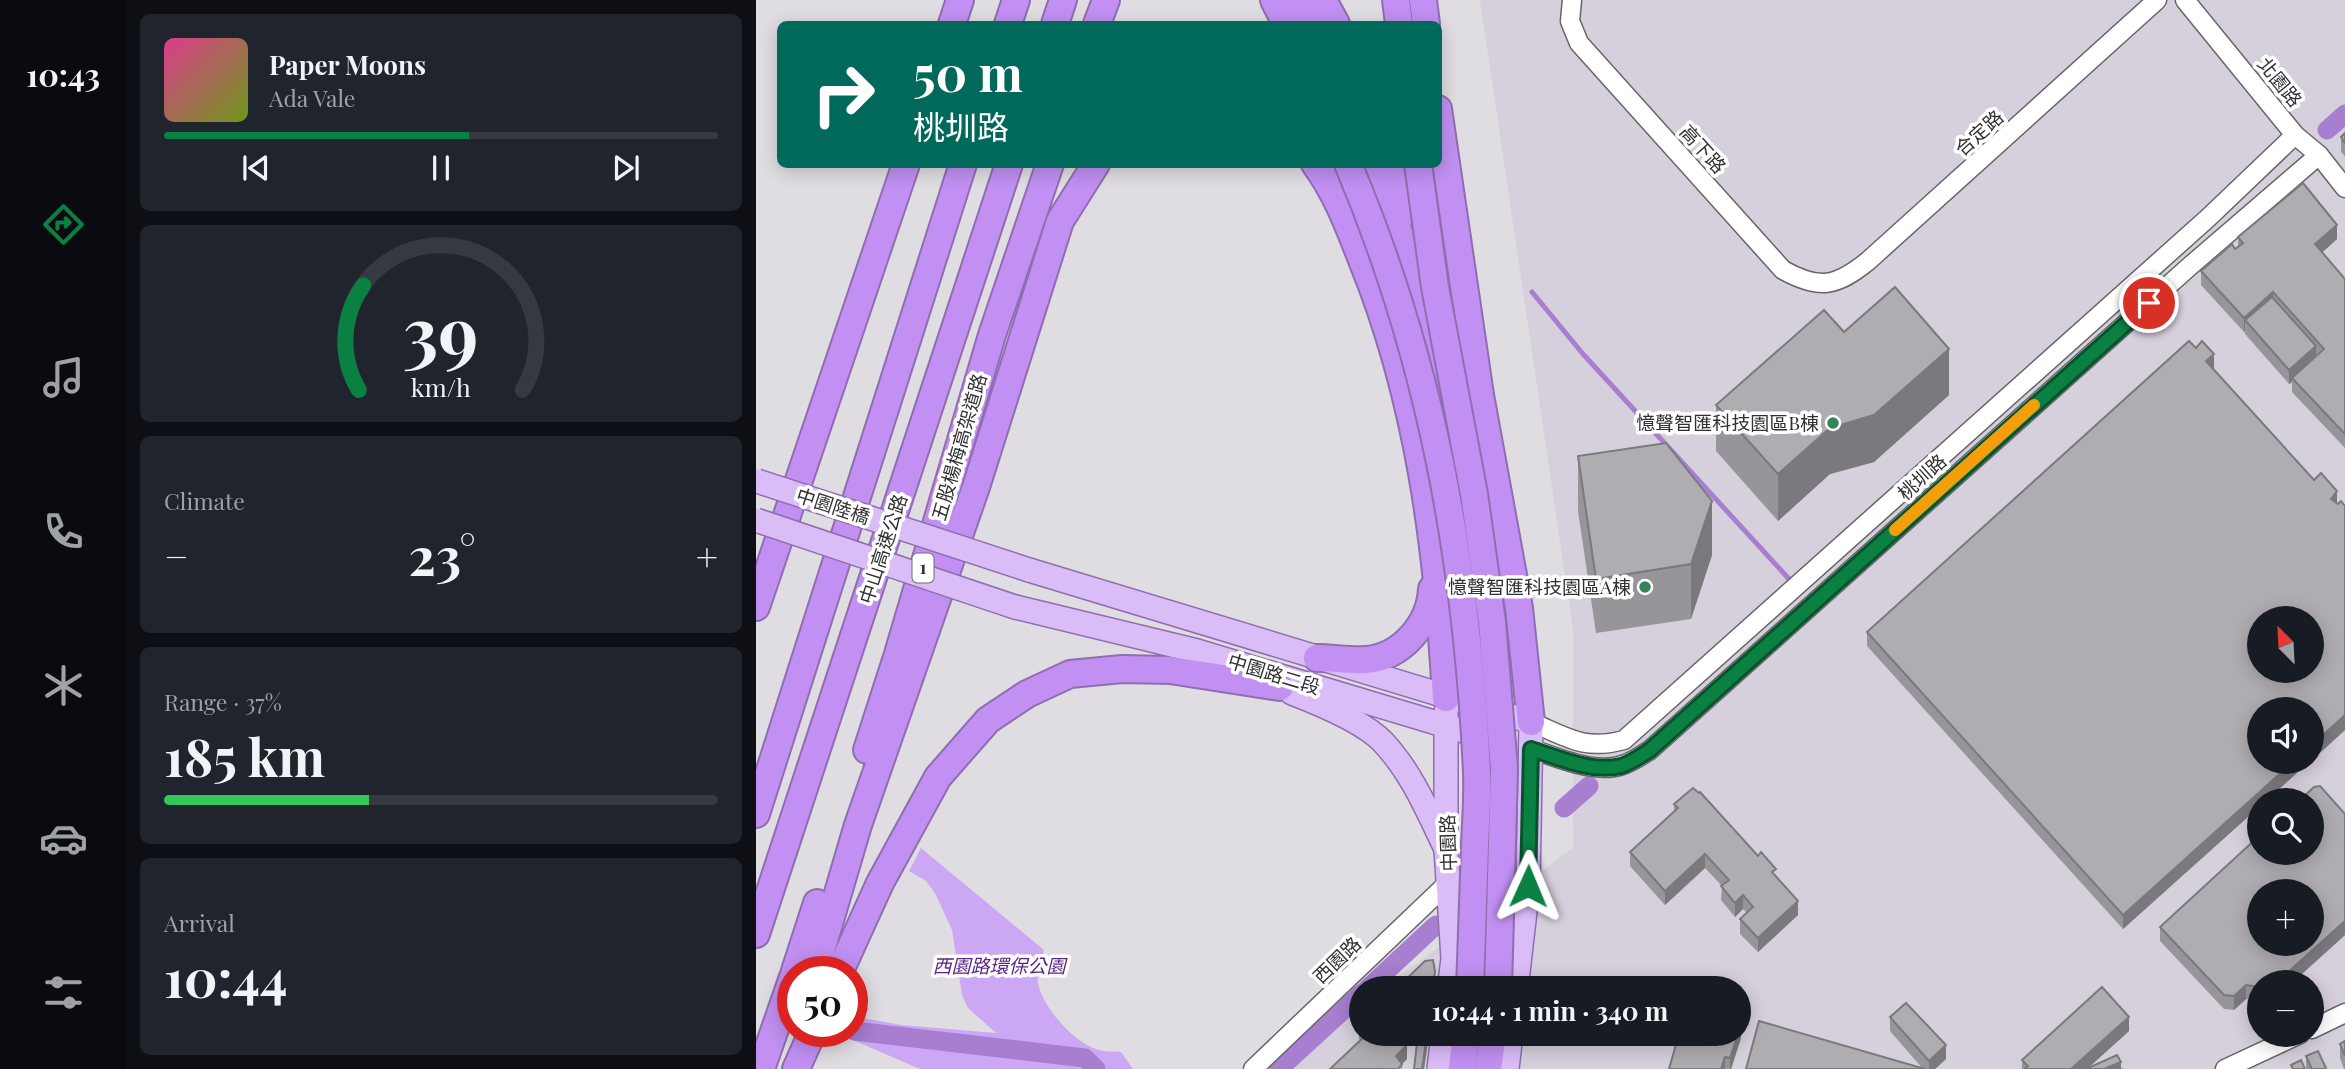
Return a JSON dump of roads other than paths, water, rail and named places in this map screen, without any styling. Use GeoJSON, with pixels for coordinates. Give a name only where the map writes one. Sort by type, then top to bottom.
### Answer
{"type":"FeatureCollection","features":[{"type":"Feature","properties":{"kind":"highway"},"geometry":{"type":"LineString","coordinates":[[953,21],[960,0]]}},
{"type":"Feature","properties":{"kind":"highway"},"geometry":{"type":"LineString","coordinates":[[1009,21],[1016,0]]}},
{"type":"Feature","properties":{"kind":"highway"},"geometry":{"type":"LineString","coordinates":[[1056,21],[1063,0]]}},
{"type":"Feature","properties":{"kind":"highway"},"geometry":{"type":"LineString","coordinates":[[1098,21],[1106,0]]}},
{"type":"Feature","properties":{"kind":"highway"},"geometry":{"type":"LineString","coordinates":[[1274,0],[1284,21]]}},
{"type":"Feature","properties":{"kind":"highway"},"geometry":{"type":"LineString","coordinates":[[1300,0],[1310,21]]}},
{"type":"Feature","properties":{"kind":"highway"},"geometry":{"type":"LineString","coordinates":[[1323,0],[1334,21]]}},
{"type":"Feature","properties":{"kind":"highway"},"geometry":{"type":"LineString","coordinates":[[1396,0],[1399,21]]}},
{"type":"Feature","properties":{"kind":"highway"},"geometry":{"type":"LineString","coordinates":[[1423,0],[1426,21]]}},
{"type":"Feature","properties":{"kind":"highway"},"geometry":{"type":"LineString","coordinates":[[1442,136],[1480,395],[1520,608],[1531,722]]}},
{"type":"Feature","properties":{"kind":"highway"},"geometry":{"type":"LineString","coordinates":[[756,607],[905,168]]}},
{"type":"Feature","properties":{"kind":"highway","name":"中山高速公路"},"geometry":{"type":"LineString","coordinates":[[756,814],[962,168]]}},
{"type":"Feature","properties":{"kind":"highway","name":"中山高速公路"},"geometry":{"type":"LineString","coordinates":[[756,934],[1008,168]]}},
{"type":"Feature","properties":{"kind":"highway","name":"五股楊梅高架道路"},"geometry":{"type":"LineString","coordinates":[[800,956],[898,654],[992,335],[1049,168]]}},
{"type":"Feature","properties":{"kind":"highway"},"geometry":{"type":"LineString","coordinates":[[819,956],[858,825],[914,671],[976,487],[1060,221],[1093,168]]}},
{"type":"Feature","properties":{"kind":"highway"},"geometry":{"type":"LineString","coordinates":[[1318,168],[1343,214],[1370,280],[1388,330],[1409,406],[1433,539],[1446,698]]}},
{"type":"Feature","properties":{"kind":"highway"},"geometry":{"type":"LineString","coordinates":[[1350,168],[1408,332],[1435,431],[1454,534],[1477,774],[1470,976]]}},
{"type":"Feature","properties":{"kind":"highway"},"geometry":{"type":"LineString","coordinates":[[1377,168],[1415,285],[1448,438],[1471,564],[1491,710]]}},
{"type":"Feature","properties":{"kind":"highway"},"geometry":{"type":"LineString","coordinates":[[1402,168],[1444,281],[1480,395]]}},
{"type":"Feature","properties":{"kind":"highway"},"geometry":{"type":"LineString","coordinates":[[1419,168],[1435,287],[1474,494],[1492,622],[1504,768],[1497,976]]}},
{"type":"Feature","properties":{"kind":"highway"},"geometry":{"type":"LineString","coordinates":[[1393,210],[1401,281],[1409,406]]}},
{"type":"Feature","properties":{"kind":"highway"},"geometry":{"type":"LineString","coordinates":[[1317,658],[1367,660],[1390,654],[1405,644],[1423,624],[1431,595],[1433,539]]}},
{"type":"Feature","properties":{"kind":"highway"},"geometry":{"type":"LineString","coordinates":[[847,956],[880,883],[938,778],[988,720],[1027,694],[1070,674],[1122,668],[1170,670],[1280,687]]}},
{"type":"Feature","properties":{"kind":"highway"},"geometry":{"type":"LineString","coordinates":[[761,1069],[777,1023]]}},
{"type":"Feature","properties":{"kind":"highway"},"geometry":{"type":"LineString","coordinates":[[1462,1069],[1465,1046]]}},
{"type":"Feature","properties":{"kind":"highway"},"geometry":{"type":"LineString","coordinates":[[1489,1069],[1492,1046]]}},
{"type":"Feature","properties":{"kind":"highway"},"geometry":{"type":"LineString","coordinates":[[793,1069],[797,1047]]}},
{"type":"Feature","properties":{"kind":"highway"},"geometry":{"type":"LineString","coordinates":[[793,1069],[805,1047]]}},
{"type":"Feature","properties":{"kind":"main road","name":"中園陸橋"},"geometry":{"type":"LineString","coordinates":[[756,481],[1029,570]]}},
{"type":"Feature","properties":{"kind":"main road","name":"中園陸橋"},"geometry":{"type":"LineString","coordinates":[[756,520],[1015,607]]}},
{"type":"Feature","properties":{"kind":"main road","name":"中園路二段"},"geometry":{"type":"LineString","coordinates":[[1029,570],[1531,722]]}},
{"type":"Feature","properties":{"kind":"main road","name":"中園路二段"},"geometry":{"type":"LineString","coordinates":[[1015,607],[1234,662],[1447,727],[1531,749]]}},
{"type":"Feature","properties":{"kind":"main road"},"geometry":{"type":"LineString","coordinates":[[1234,662],[1280,687],[1336,711],[1381,740],[1421,796],[1446,849]]}},
{"type":"Feature","properties":{"kind":"main road","name":"中園路"},"geometry":{"type":"LineString","coordinates":[[1446,698],[1446,849],[1453,959],[1451,976]]}},
{"type":"Feature","properties":{"kind":"main road"},"geometry":{"type":"LineString","coordinates":[[1491,710],[1491,900],[1496,976]]}},
{"type":"Feature","properties":{"kind":"main road"},"geometry":{"type":"LineString","coordinates":[[1518,976],[1528,886],[1531,722]]}},
{"type":"Feature","properties":{"kind":"main road"},"geometry":{"type":"LineString","coordinates":[[1439,1069],[1442,1046]]}},
{"type":"Feature","properties":{"kind":"main road"},"geometry":{"type":"LineString","coordinates":[[1502,1046],[1505,1069]]}},
{"type":"Feature","properties":{"kind":"main road"},"geometry":{"type":"LineString","coordinates":[[1505,1069],[1509,1046]]}},
{"type":"Feature","properties":{"kind":"street","name":"高下路"},"geometry":{"type":"LineString","coordinates":[[1572,0],[1570,21],[1579,43],[1783,270],[1800,280],[1822,285]]}},
{"type":"Feature","properties":{"kind":"street","name":"合定路"},"geometry":{"type":"LineString","coordinates":[[1822,285],[1852,275],[2157,0]]}},
{"type":"Feature","properties":{"kind":"street","name":"北園路"},"geometry":{"type":"LineString","coordinates":[[2185,0],[2295,135],[2319,155],[2345,188]]}},
{"type":"Feature","properties":{"kind":"street","name":"桃圳路"},"geometry":{"type":"LineString","coordinates":[[1531,722],[1589,746],[1605,746],[1624,740],[2208,218],[2295,135]]}},
{"type":"Feature","properties":{"kind":"street","name":"桃圳路"},"geometry":{"type":"LineString","coordinates":[[1531,749],[1588,766],[1606,767],[1623,765],[1650,750],[2180,275],[2319,155]]}},
{"type":"Feature","properties":{"kind":"street","name":"西園路"},"geometry":{"type":"LineString","coordinates":[[1253,1069],[1450,881]]}},
{"type":"Feature","properties":{"kind":"street"},"geometry":{"type":"LineString","coordinates":[[2324,1023],[2345,1013]]}},
{"type":"Feature","properties":{"kind":"street"},"geometry":{"type":"LineString","coordinates":[[2225,1069],[2272,1047]]}},
{"type":"Feature","properties":{"kind":"waterway"},"geometry":{"type":"LineString","coordinates":[[2327,130],[2345,114]]}},
{"type":"Feature","properties":{"kind":"waterway"},"geometry":{"type":"LineString","coordinates":[[1532,292],[1583,354],[1789,579]]}},
{"type":"Feature","properties":{"kind":"waterway"},"geometry":{"type":"LineString","coordinates":[[1564,808],[1589,786]]}},
{"type":"Feature","properties":{"kind":"waterway"},"geometry":{"type":"LineString","coordinates":[[1381,976],[1436,925]]}},
{"type":"Feature","properties":{"kind":"waterway"},"geometry":{"type":"LineString","coordinates":[[1279,1069],[1349,1005]]}},
{"type":"Feature","properties":{"kind":"waterway"},"geometry":{"type":"LineString","coordinates":[[868,1033],[1085,1058],[1096,1069]]}},
{"type":"Feature","properties":{"kind":"place","name":"憶聲智匯科技園區B棟"},"geometry":{"type":"Point","coordinates":[1833,423]}},
{"type":"Feature","properties":{"kind":"place","name":"憶聲智匯科技園區A棟"},"geometry":{"type":"Point","coordinates":[1645,587]}},
{"type":"Feature","properties":{"kind":"park label","name":"西園路環保公園"},"geometry":{"type":"Point","coordinates":[999,966]}}]}
